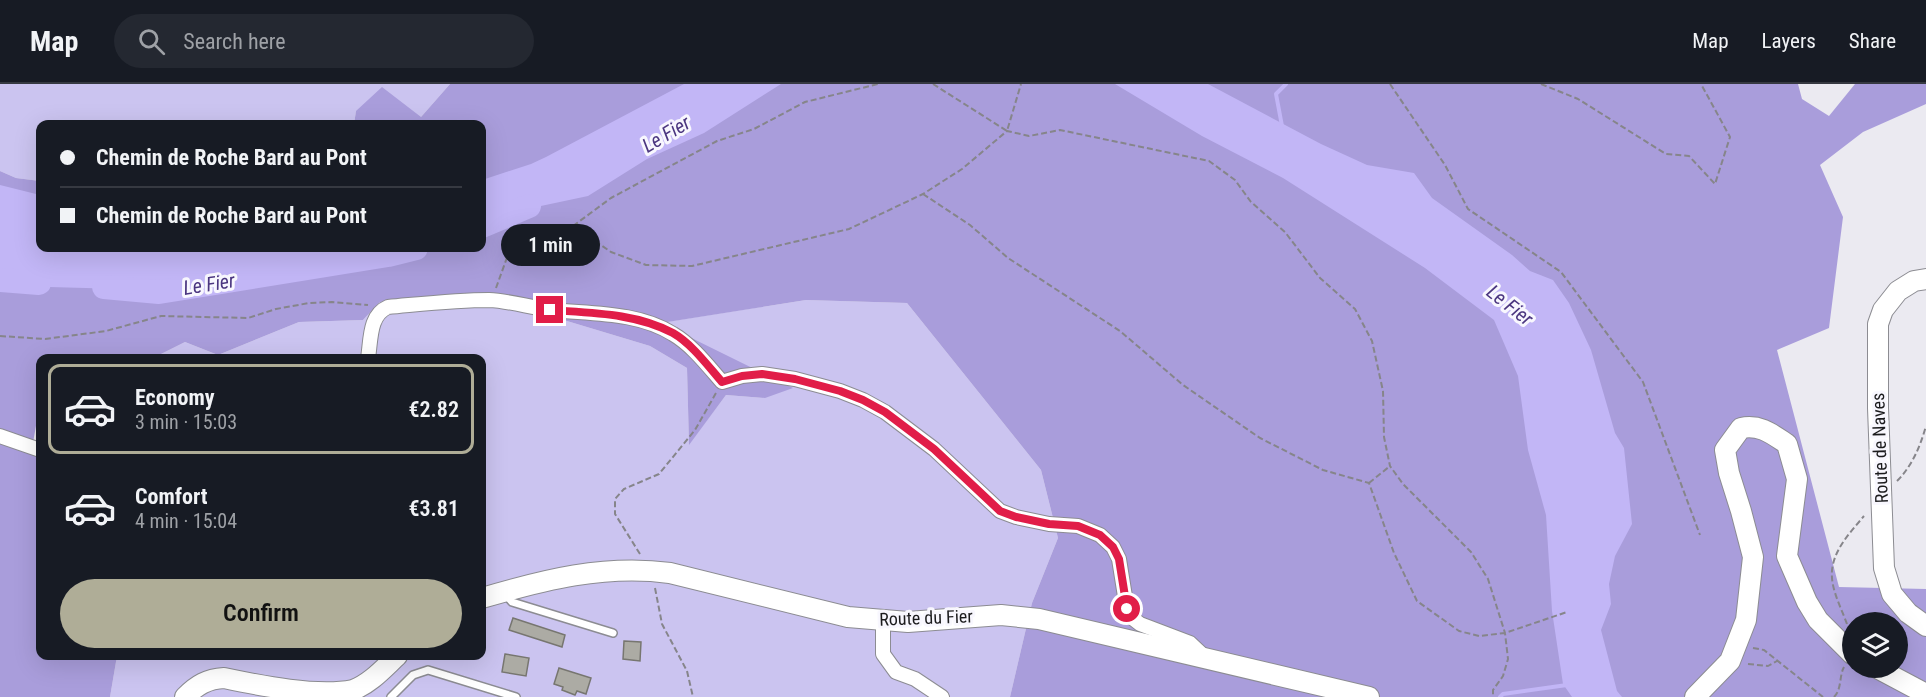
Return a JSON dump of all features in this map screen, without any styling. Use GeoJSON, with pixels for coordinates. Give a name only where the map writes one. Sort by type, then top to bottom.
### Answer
{"type":"FeatureCollection","features":[{"type":"Feature","properties":{"kind":"main road","name":"Route de Naves"},"geometry":{"type":"LineString","coordinates":[[1926,279],[1914,281],[1898,291],[1883,310],[1878,324],[1878,398],[1884,568],[1892,594],[1908,613],[1926,626]]}},
{"type":"Feature","properties":{"kind":"main road"},"geometry":{"type":"LineString","coordinates":[[1695,697],[1733,654],[1746,620],[1753,557],[1742,511],[1728,473],[1725,450],[1741,428],[1750,426],[1766,430],[1787,444],[1797,479],[1787,556],[1807,602],[1818,620],[1842,644]]}},
{"type":"Feature","properties":{"kind":"main road","name":"Route du Fier"},"geometry":{"type":"LineString","coordinates":[[486,597],[591,572],[627,569],[670,573],[848,617],[908,622],[1000,615],[1039,619],[1369,697]]}},
{"type":"Feature","properties":{"kind":"main road"},"geometry":{"type":"LineString","coordinates":[[185,697],[199,685],[211,679],[224,678],[307,694],[333,696],[354,690],[373,678],[393,660]]}},
{"type":"Feature","properties":{"kind":"main road"},"geometry":{"type":"LineString","coordinates":[[1895,678],[1926,694]]}},
{"type":"Feature","properties":{"kind":"street"},"geometry":{"type":"LineString","coordinates":[[369,354],[375,317],[385,309],[492,300],[550,310],[603,314],[642,321],[673,333],[686,343],[722,382],[742,376],[762,374],[795,379],[840,391],[885,412],[934,449],[1000,511],[1049,524],[1078,526],[1100,535],[1113,547],[1119,559],[1127,609],[1131,617],[1140,624],[1190,643],[1207,659]]}},
{"type":"Feature","properties":{"kind":"street"},"geometry":{"type":"LineString","coordinates":[[0,436],[36,449]]}},
{"type":"Feature","properties":{"kind":"street"},"geometry":{"type":"LineString","coordinates":[[883,621],[883,654],[896,672],[915,679],[942,697]]}},
{"type":"Feature","properties":{"kind":"lane"},"geometry":{"type":"LineString","coordinates":[[503,592],[512,602],[613,633]]}},
{"type":"Feature","properties":{"kind":"lane"},"geometry":{"type":"LineString","coordinates":[[390,697],[413,675],[428,670],[516,697]]}},
{"type":"Feature","properties":{"kind":"path"},"geometry":{"type":"LineString","coordinates":[[492,300],[509,252],[543,232],[573,226],[611,198],[717,141],[754,129],[805,102],[878,84]]}},
{"type":"Feature","properties":{"kind":"path"},"geometry":{"type":"LineString","coordinates":[[933,84],[1007,131],[1029,136],[1060,129],[1209,161],[1235,180],[1251,202],[1285,232],[1320,278],[1355,309],[1372,341],[1383,391],[1384,437],[1390,466],[1403,484],[1471,552],[1488,579],[1505,633],[1508,659],[1503,676],[1493,690],[1493,697]]}},
{"type":"Feature","properties":{"kind":"path"},"geometry":{"type":"LineString","coordinates":[[573,226],[611,252],[646,265],[692,266],[849,229],[923,194],[962,169],[1007,131],[1020,84]]}},
{"type":"Feature","properties":{"kind":"path"},"geometry":{"type":"LineString","coordinates":[[1390,84],[1445,165],[1468,209],[1561,272],[1643,382],[1700,535]]}},
{"type":"Feature","properties":{"kind":"path"},"geometry":{"type":"LineString","coordinates":[[1541,84],[1578,99],[1666,154],[1689,156],[1715,184],[1730,136],[1701,84]]}},
{"type":"Feature","properties":{"kind":"path"},"geometry":{"type":"LineString","coordinates":[[923,194],[970,225],[1008,258],[1120,331],[1183,384],[1260,438],[1323,470],[1369,483]]}},
{"type":"Feature","properties":{"kind":"path"},"geometry":{"type":"LineString","coordinates":[[0,336],[45,339],[106,331],[161,316],[248,318],[276,309],[309,303],[332,302],[385,309]]}},
{"type":"Feature","properties":{"kind":"path"},"geometry":{"type":"LineString","coordinates":[[693,697],[687,671],[663,624],[651,571],[615,514],[615,500],[624,489],[658,474],[695,430],[722,382]]}},
{"type":"Feature","properties":{"kind":"path"},"geometry":{"type":"LineString","coordinates":[[1369,483],[1390,466]]}},
{"type":"Feature","properties":{"kind":"path"},"geometry":{"type":"LineString","coordinates":[[1369,483],[1394,553],[1417,601],[1459,631],[1479,636],[1505,633],[1567,612]]}},
{"type":"Feature","properties":{"kind":"path"},"geometry":{"type":"LineString","coordinates":[[1733,654],[1764,650],[1823,697]]}},
{"type":"Feature","properties":{"kind":"path"},"geometry":{"type":"LineString","coordinates":[[1733,654],[1768,666],[1777,661]]}},
{"type":"Feature","properties":{"kind":"path"},"geometry":{"type":"LineString","coordinates":[[1834,697],[1838,693],[1842,671]]}},
{"type":"Feature","properties":{"kind":"shaded area"},"geometry":{"type":"Polygon","coordinates":[[[0,84],[450,84],[421,117],[356,111],[355,120],[36,120],[36,180],[16,178],[0,171],[0,84]]]}},
{"type":"Feature","properties":{"kind":"shaded area"},"geometry":{"type":"Polygon","coordinates":[[[450,84],[1798,84],[1802,99],[1829,116],[1855,84],[1926,84],[1926,104],[1863,132],[1820,165],[1843,217],[1829,328],[1777,350],[1839,587],[1926,589],[1926,697],[1010,697],[1032,603],[1058,538],[1041,470],[907,303],[806,300],[661,323],[793,388],[765,398],[726,395],[689,445],[687,368],[650,346],[481,295],[380,302],[363,320],[299,322],[220,354],[185,342],[161,354],[36,354],[36,426],[31,454],[36,456],[36,660],[116,660],[110,697],[0,697],[0,171],[16,178],[36,180],[36,252],[486,252],[486,120],[355,120],[356,111],[382,87],[421,117],[450,84]]]}},
{"type":"Feature","properties":{"kind":"shaded area"},"geometry":{"type":"Polygon","coordinates":[[[481,295],[650,346],[687,368],[689,444],[726,395],[765,398],[659,323],[806,300],[907,303],[1041,470],[1058,538],[1032,603],[1010,697],[110,697],[116,660],[486,660],[486,354],[220,354],[299,322],[363,320],[380,302],[481,295]]]}},
{"type":"Feature","properties":{"kind":"shaded area"},"geometry":{"type":"Polygon","coordinates":[[[185,342],[215,354],[161,354],[185,342]]]}},
{"type":"Feature","properties":{"kind":"water"},"geometry":{"type":"Polygon","coordinates":[[[684,84],[781,84],[704,133],[647,159],[588,196],[522,210],[486,224],[486,179],[546,157],[684,84]]]}},
{"type":"Feature","properties":{"kind":"water"},"geometry":{"type":"Polygon","coordinates":[[[1115,84],[1208,84],[1321,144],[1367,165],[1414,173],[1432,198],[1512,255],[1530,271],[1553,280],[1569,303],[1591,350],[1615,433],[1624,448],[1632,524],[1615,556],[1609,584],[1611,604],[1601,630],[1617,691],[1622,697],[1572,697],[1563,684],[1552,611],[1546,515],[1528,450],[1518,376],[1494,320],[1425,268],[1283,178],[1202,136],[1115,84]]]}},
{"type":"Feature","properties":{"kind":"water"},"geometry":{"type":"Polygon","coordinates":[[[0,185],[36,194],[36,252],[395,252],[291,264],[159,290],[49,287],[0,279],[0,185]]]}},
{"type":"Feature","properties":{"kind":"building"},"geometry":{"type":"Polygon","coordinates":[[[513,618],[565,635],[562,647],[509,630],[513,618]]]}},
{"type":"Feature","properties":{"kind":"building"},"geometry":{"type":"Polygon","coordinates":[[[624,641],[641,642],[640,661],[623,659],[624,641]]]}},
{"type":"Feature","properties":{"kind":"building"},"geometry":{"type":"Polygon","coordinates":[[[505,654],[529,658],[526,676],[502,672],[505,654]]]}},
{"type":"Feature","properties":{"kind":"building"},"geometry":{"type":"Polygon","coordinates":[[[559,668],[591,678],[586,694],[577,691],[575,695],[554,684],[559,668]]]}},
{"type":"Feature","properties":{"kind":"waterway"},"geometry":{"type":"LineString","coordinates":[[1282,126],[1276,94],[1286,84]]}},
{"type":"Feature","properties":{"kind":"waterway","name":"Le Fier"},"geometry":{"type":"LineString","coordinates":[[486,224],[529,206]]}},
{"type":"Feature","properties":{"kind":"waterway","name":"Le Fier"},"geometry":{"type":"LineString","coordinates":[[104,287],[159,292],[400,252]]}},
{"type":"Feature","properties":{"kind":"waterway","name":"Le Fier"},"geometry":{"type":"LineString","coordinates":[[0,280],[39,283]]}},
{"type":"Feature","properties":{"kind":"waterway"},"geometry":{"type":"LineString","coordinates":[[1500,697],[1503,694],[1567,685]]}},
{"type":"Feature","properties":{"kind":"route"},"geometry":{"type":"LineString","coordinates":[[550,310],[603,314],[642,321],[673,333],[686,343],[722,382],[742,376],[762,374],[795,379],[840,391],[863,400],[885,412],[934,449],[1000,511],[1049,524],[1078,526],[1100,535],[1113,547],[1119,559],[1127,609]]}}]}
